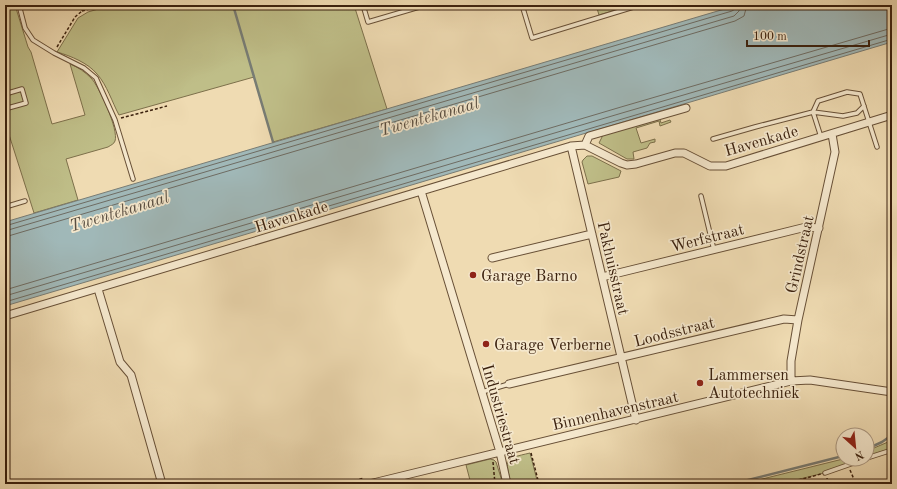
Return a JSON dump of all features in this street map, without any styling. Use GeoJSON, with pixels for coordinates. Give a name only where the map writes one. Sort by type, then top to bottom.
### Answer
{"type":"FeatureCollection","features":[{"type":"Feature","properties":{"kind":"street"},"geometry":{"type":"LineString","coordinates":[[586,145],[589,136],[686,108]]}},
{"type":"Feature","properties":{"kind":"street","name":"Havenkade"},"geometry":{"type":"LineString","coordinates":[[5,316],[571,146],[586,145],[627,165],[636,164],[675,153],[684,153],[710,166],[717,167],[726,166],[892,115]]}},
{"type":"Feature","properties":{"kind":"street","name":"Grindstraat"},"geometry":{"type":"LineString","coordinates":[[791,381],[791,361],[798,320],[836,152],[832,134]]}},
{"type":"Feature","properties":{"kind":"street","name":"Pakhuisstraat"},"geometry":{"type":"LineString","coordinates":[[571,146],[636,420]]}},
{"type":"Feature","properties":{"kind":"street","name":"Industriestraat"},"geometry":{"type":"LineString","coordinates":[[421,191],[500,452],[507,484]]}},
{"type":"Feature","properties":{"kind":"street","name":"Werfstraat"},"geometry":{"type":"LineString","coordinates":[[602,277],[806,227],[819,228]]}},
{"type":"Feature","properties":{"kind":"street"},"geometry":{"type":"LineString","coordinates":[[492,258],[592,234]]}},
{"type":"Feature","properties":{"kind":"street"},"geometry":{"type":"LineString","coordinates":[[98,289],[120,362],[131,375],[162,484]]}},
{"type":"Feature","properties":{"kind":"street","name":"Loodsstraat"},"geometry":{"type":"LineString","coordinates":[[509,384],[784,319],[798,320]]}},
{"type":"Feature","properties":{"kind":"street","name":"Binnenhavenstraat"},"geometry":{"type":"LineString","coordinates":[[369,484],[791,381],[810,380],[892,392]]}},
{"type":"Feature","properties":{"kind":"lane"},"geometry":{"type":"LineString","coordinates":[[19,5],[25,28],[33,40],[84,68],[96,78],[115,120],[133,179]]}},
{"type":"Feature","properties":{"kind":"lane"},"geometry":{"type":"LineString","coordinates":[[363,5],[368,22],[426,5]]}},
{"type":"Feature","properties":{"kind":"lane"},"geometry":{"type":"LineString","coordinates":[[522,5],[532,38],[640,5]]}},
{"type":"Feature","properties":{"kind":"lane"},"geometry":{"type":"LineString","coordinates":[[5,94],[22,89],[26,103],[8,108]]}},
{"type":"Feature","properties":{"kind":"lane"},"geometry":{"type":"LineString","coordinates":[[821,137],[813,112],[818,101],[847,92],[860,94],[878,147]]}},
{"type":"Feature","properties":{"kind":"lane"},"geometry":{"type":"LineString","coordinates":[[713,140],[813,112],[843,116],[857,113],[864,106]]}},
{"type":"Feature","properties":{"kind":"lane"},"geometry":{"type":"LineString","coordinates":[[701,196],[714,250]]}},
{"type":"Feature","properties":{"kind":"lane"},"geometry":{"type":"LineString","coordinates":[[5,207],[25,201]]}},
{"type":"Feature","properties":{"kind":"lane"},"geometry":{"type":"LineString","coordinates":[[482,392],[509,384]]}},
{"type":"Feature","properties":{"kind":"lane"},"geometry":{"type":"LineString","coordinates":[[875,456],[892,450]]}},
{"type":"Feature","properties":{"kind":"lane"},"geometry":{"type":"LineString","coordinates":[[825,473],[842,467]]}},
{"type":"Feature","properties":{"kind":"path"},"geometry":{"type":"LineString","coordinates":[[80,5],[82,11]]}},
{"type":"Feature","properties":{"kind":"path"},"geometry":{"type":"LineString","coordinates":[[54,52],[75,17],[82,11],[104,5]]}},
{"type":"Feature","properties":{"kind":"path"},"geometry":{"type":"LineString","coordinates":[[115,120],[167,106]]}},
{"type":"Feature","properties":{"kind":"path"},"geometry":{"type":"LineString","coordinates":[[530,445],[539,484]]}},
{"type":"Feature","properties":{"kind":"path"},"geometry":{"type":"LineString","coordinates":[[492,454],[495,484]]}},
{"type":"Feature","properties":{"kind":"path"},"geometry":{"type":"LineString","coordinates":[[849,467],[856,484]]}},
{"type":"Feature","properties":{"kind":"path"},"geometry":{"type":"LineString","coordinates":[[784,484],[825,473]]}},
{"type":"Feature","properties":{"kind":"shaded area"},"geometry":{"type":"Polygon","coordinates":[[[5,5],[15,5],[28,47],[31,52],[52,124],[85,115],[70,64],[91,78],[108,108],[115,135],[115,142],[108,147],[66,159],[78,200],[34,213],[5,122],[5,5]]]}},
{"type":"Feature","properties":{"kind":"shaded area"},"geometry":{"type":"Polygon","coordinates":[[[112,5],[354,5],[387,109],[273,142],[254,77],[119,115],[101,78],[89,66],[79,60],[57,52],[78,18],[88,12],[112,5]]]}},
{"type":"Feature","properties":{"kind":"shaded area"},"geometry":{"type":"Polygon","coordinates":[[[596,5],[632,5],[599,15],[596,5]]]}},
{"type":"Feature","properties":{"kind":"shaded area"},"geometry":{"type":"Polygon","coordinates":[[[659,116],[661,123],[670,120],[671,122],[660,126],[659,121],[636,128],[641,143],[655,139],[655,142],[650,143],[647,148],[633,152],[634,159],[627,159],[599,143],[604,133],[659,116]]]}},
{"type":"Feature","properties":{"kind":"shaded area"},"geometry":{"type":"Polygon","coordinates":[[[587,156],[592,156],[621,171],[619,177],[588,184],[582,162],[587,156]]]}},
{"type":"Feature","properties":{"kind":"shaded area"},"geometry":{"type":"Polygon","coordinates":[[[892,414],[892,449],[875,455],[875,448],[888,442],[892,414]]]}},
{"type":"Feature","properties":{"kind":"shaded area"},"geometry":{"type":"Polygon","coordinates":[[[530,453],[538,484],[511,484],[508,461],[515,457],[530,453]]]}},
{"type":"Feature","properties":{"kind":"shaded area"},"geometry":{"type":"Polygon","coordinates":[[[490,459],[496,462],[503,484],[471,484],[466,465],[490,459]]]}},
{"type":"Feature","properties":{"kind":"shaded area"},"geometry":{"type":"Polygon","coordinates":[[[835,461],[835,467],[843,467],[780,484],[742,484],[835,461]]]}},
{"type":"Feature","properties":{"kind":"water","name":"Twentekanaal"},"geometry":{"type":"Polygon","coordinates":[[[738,5],[892,5],[892,42],[5,306],[5,222],[738,5]]]}},
{"type":"Feature","properties":{"kind":"waterway"},"geometry":{"type":"LineString","coordinates":[[233,5],[273,142]]}},
{"type":"Feature","properties":{"kind":"waterway"},"geometry":{"type":"LineString","coordinates":[[875,445],[892,435]]}},
{"type":"Feature","properties":{"kind":"waterway"},"geometry":{"type":"LineString","coordinates":[[732,484],[835,458]]}},
{"type":"Feature","properties":{"kind":"place","name":"Garage Barno"},"geometry":{"type":"Point","coordinates":[473,275]}},
{"type":"Feature","properties":{"kind":"place","name":"Garage Verberne"},"geometry":{"type":"Point","coordinates":[486,344]}},
{"type":"Feature","properties":{"kind":"place","name":"Lammersen Autotechniek"},"geometry":{"type":"Point","coordinates":[700,383]}}]}
